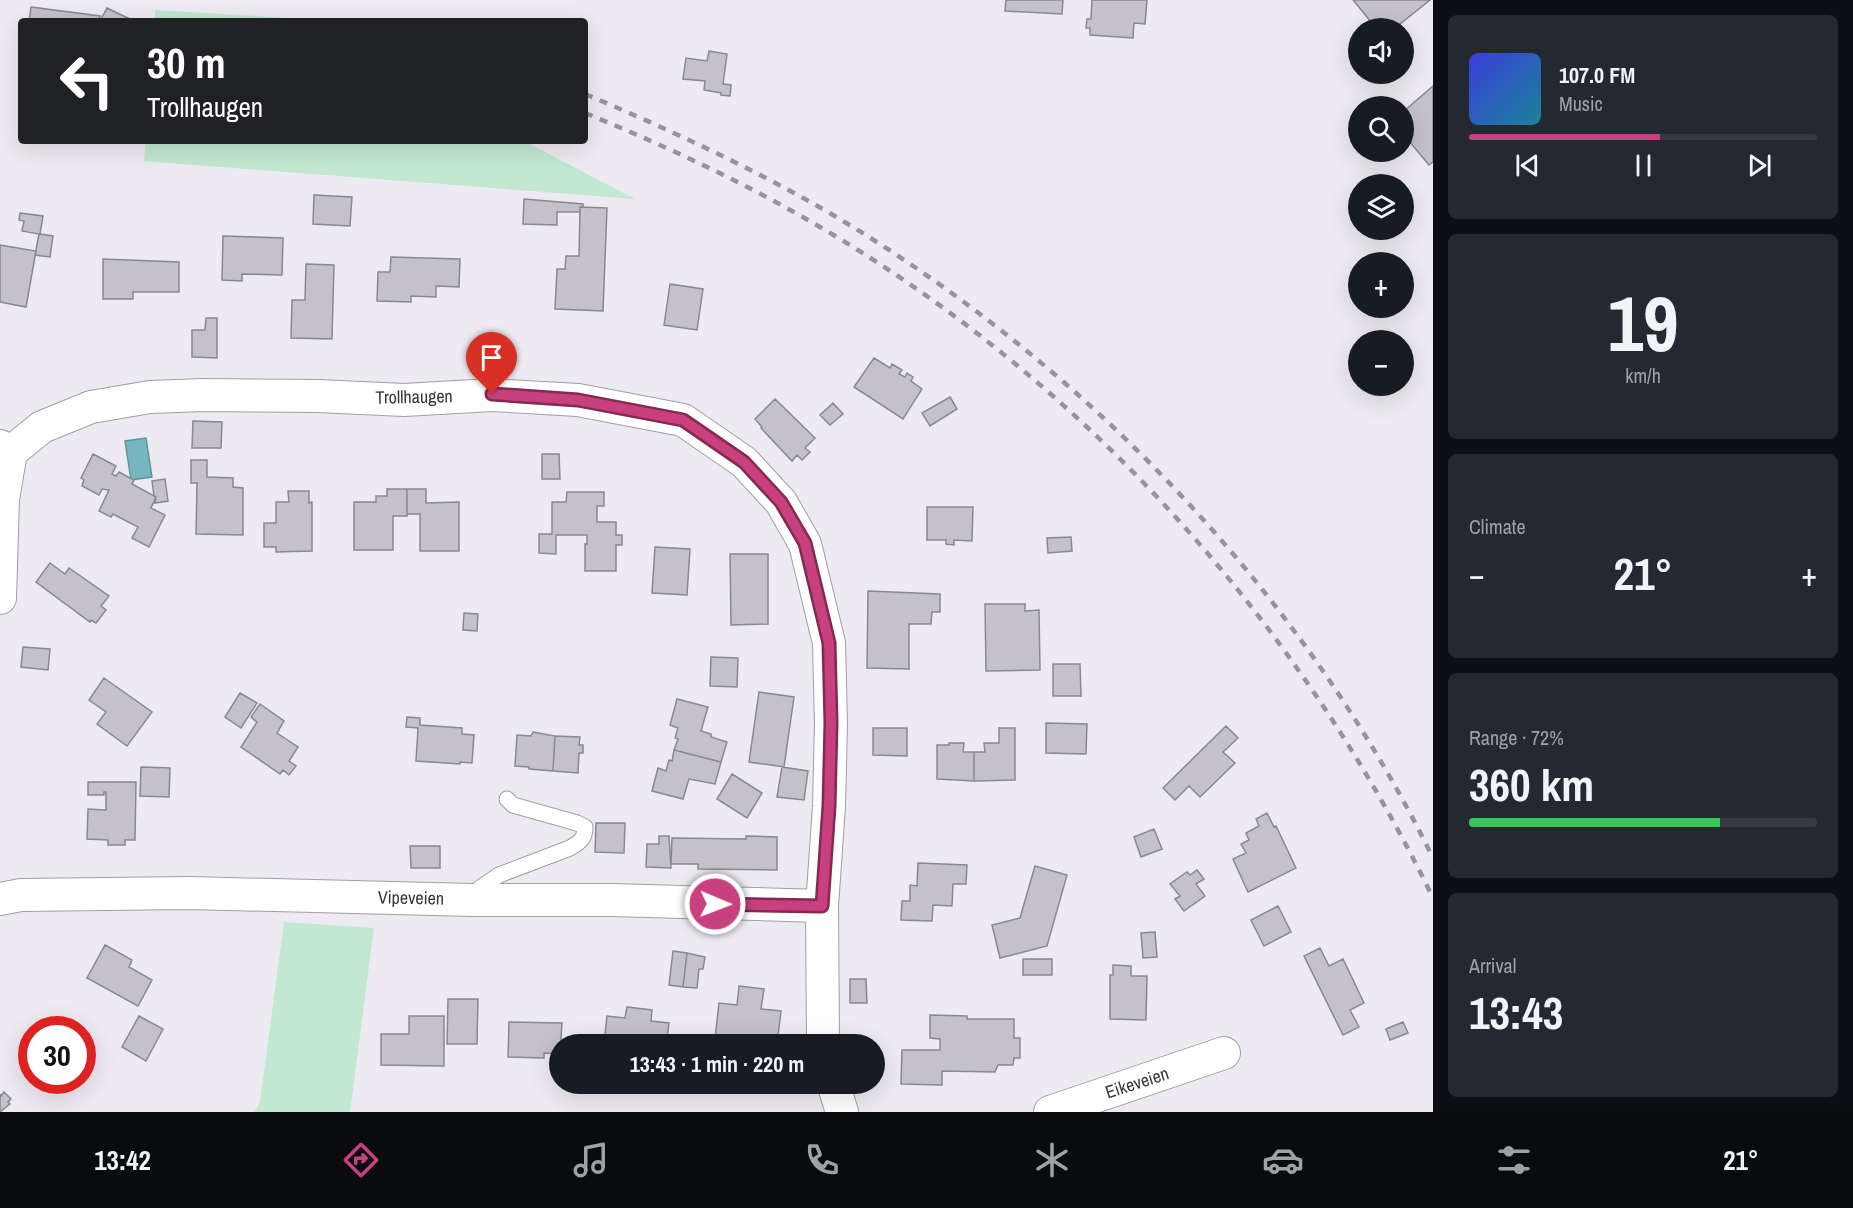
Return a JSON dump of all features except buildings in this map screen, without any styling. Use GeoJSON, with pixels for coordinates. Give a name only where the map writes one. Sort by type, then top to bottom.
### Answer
{"type":"FeatureCollection","features":[{"type":"Feature","properties":{"kind":"street","name":"Trollhaugen"},"geometry":{"type":"LineString","coordinates":[[0,598],[6,449],[42,428],[91,407],[150,397],[204,395],[404,400],[492,394],[578,400],[683,420],[744,462],[781,502],[805,543],[829,643],[831,747],[822,906]]}},
{"type":"Feature","properties":{"kind":"street","name":"Vipeveien"},"geometry":{"type":"LineString","coordinates":[[0,899],[21,895],[189,893],[822,906]]}},
{"type":"Feature","properties":{"kind":"street"},"geometry":{"type":"LineString","coordinates":[[822,906],[823,1034]]}},
{"type":"Feature","properties":{"kind":"street","name":"Eikeveien"},"geometry":{"type":"LineString","coordinates":[[1050,1112],[1224,1053]]}},
{"type":"Feature","properties":{"kind":"street"},"geometry":{"type":"LineString","coordinates":[[836,1094],[842,1112]]}},
{"type":"Feature","properties":{"kind":"lane"},"geometry":{"type":"LineString","coordinates":[[473,900],[480,888],[499,875],[570,848],[581,842],[585,834],[585,827],[577,823],[513,805],[507,799]]}},
{"type":"Feature","properties":{"kind":"green space"},"geometry":{"type":"Polygon","coordinates":[[[155,10],[287,18],[155,18],[155,10]]]}},
{"type":"Feature","properties":{"kind":"green space"},"geometry":{"type":"Polygon","coordinates":[[[146,144],[530,144],[635,199],[144,161],[146,144]]]}},
{"type":"Feature","properties":{"kind":"green space"},"geometry":{"type":"Polygon","coordinates":[[[284,922],[374,928],[350,1112],[254,1112],[260,1102],[284,922]]]}},
{"type":"Feature","properties":{"kind":"water"},"geometry":{"type":"Polygon","coordinates":[[[146,438],[152,477],[131,480],[125,441],[146,438]]]}},
{"type":"Feature","properties":{"kind":"railway"},"geometry":{"type":"LineString","coordinates":[[588,95],[708,149],[828,212],[922,272],[1012,339],[1097,412],[1177,492],[1252,576],[1319,666],[1380,760],[1433,858]]}},
{"type":"Feature","properties":{"kind":"railway"},"geometry":{"type":"LineString","coordinates":[[588,114],[705,166],[820,227],[917,289],[1009,359],[1096,435],[1176,518],[1250,606],[1318,699],[1379,796],[1433,898]]}},
{"type":"Feature","properties":{"kind":"route"},"geometry":{"type":"LineString","coordinates":[[492,394],[578,400],[683,420],[744,462],[781,502],[805,543],[829,643],[831,723],[829,806],[822,906],[715,904]]}}]}
